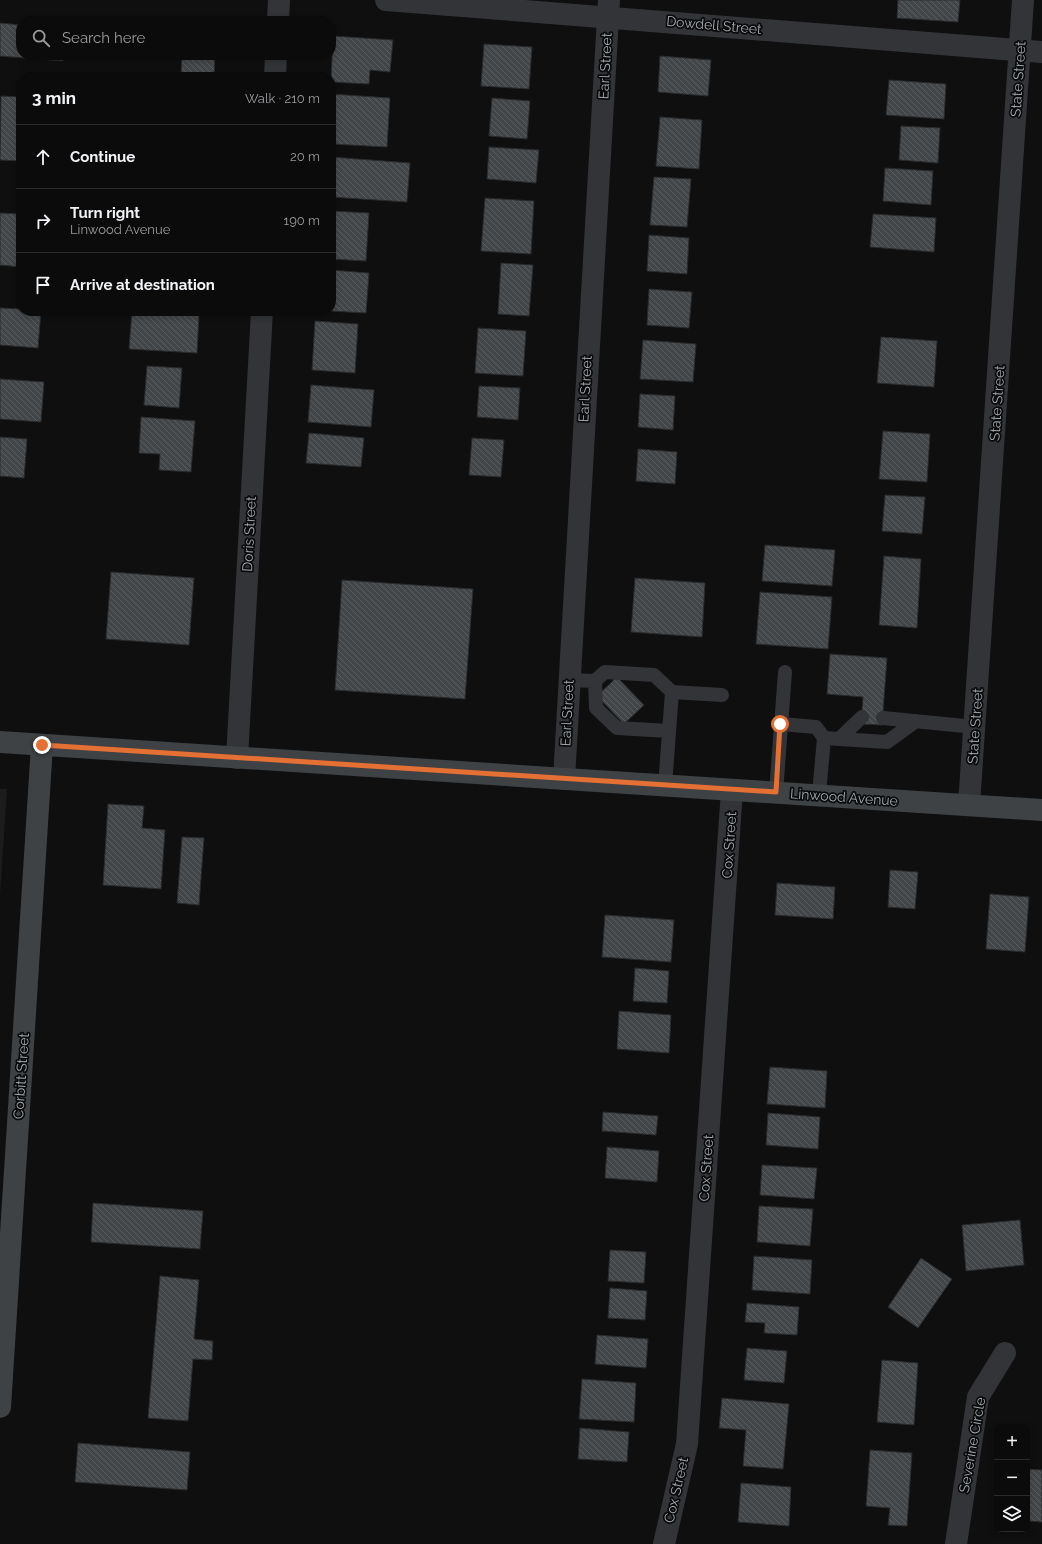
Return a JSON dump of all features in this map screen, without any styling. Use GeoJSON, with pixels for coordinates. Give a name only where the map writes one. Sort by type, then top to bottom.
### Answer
{"type":"FeatureCollection","features":[{"type":"Feature","properties":{"kind":"main road","name":"Linwood Avenue"},"geometry":{"type":"LineString","coordinates":[[0,742],[666,786],[819,794],[1042,810]]}},
{"type":"Feature","properties":{"kind":"main road","name":"Corbitt Street"},"geometry":{"type":"LineString","coordinates":[[0,1407],[42,745]]}},
{"type":"Feature","properties":{"kind":"street"},"geometry":{"type":"LineString","coordinates":[[278,16],[279,0]]}},
{"type":"Feature","properties":{"kind":"street","name":"Dowdell Street"},"geometry":{"type":"LineString","coordinates":[[386,0],[608,8],[1020,51],[1042,52]]}},
{"type":"Feature","properties":{"kind":"street","name":"State Street"},"geometry":{"type":"LineString","coordinates":[[969,805],[1024,0]]}},
{"type":"Feature","properties":{"kind":"street","name":"Earl Street"},"geometry":{"type":"LineString","coordinates":[[564,779],[608,8]]}},
{"type":"Feature","properties":{"kind":"street"},"geometry":{"type":"LineString","coordinates":[[275,72],[276,60]]}},
{"type":"Feature","properties":{"kind":"street","name":"Doris Street"},"geometry":{"type":"LineString","coordinates":[[237,758],[262,316]]}},
{"type":"Feature","properties":{"kind":"street","name":"Cox Street"},"geometry":{"type":"LineString","coordinates":[[664,1544],[687,1444],[732,790]]}},
{"type":"Feature","properties":{"kind":"street","name":"Severine Circle"},"geometry":{"type":"LineString","coordinates":[[956,1544],[978,1397],[1005,1353]]}},
{"type":"Feature","properties":{"kind":"lane"},"geometry":{"type":"LineString","coordinates":[[569,680],[595,681],[605,672],[654,675],[672,692],[722,695]]}},
{"type":"Feature","properties":{"kind":"lane"},"geometry":{"type":"LineString","coordinates":[[776,792],[784,672]]}},
{"type":"Feature","properties":{"kind":"lane"},"geometry":{"type":"LineString","coordinates":[[595,681],[596,708],[617,728],[669,731]]}},
{"type":"Feature","properties":{"kind":"lane"},"geometry":{"type":"LineString","coordinates":[[666,786],[672,692]]}},
{"type":"Feature","properties":{"kind":"lane"},"geometry":{"type":"LineString","coordinates":[[839,739],[862,717]]}},
{"type":"Feature","properties":{"kind":"lane"},"geometry":{"type":"LineString","coordinates":[[883,718],[975,727]]}},
{"type":"Feature","properties":{"kind":"lane"},"geometry":{"type":"LineString","coordinates":[[824,738],[886,742],[916,721]]}},
{"type":"Feature","properties":{"kind":"lane"},"geometry":{"type":"LineString","coordinates":[[780,724],[816,727],[824,738],[819,794]]}},
{"type":"Feature","properties":{"kind":"shaded area"},"geometry":{"type":"Polygon","coordinates":[[[0,789],[7,789],[0,896],[0,789]]]}},
{"type":"Feature","properties":{"kind":"building"},"geometry":{"type":"Polygon","coordinates":[[[898,0],[960,0],[958,22],[897,18],[898,0]]]}},
{"type":"Feature","properties":{"kind":"building"},"geometry":{"type":"Polygon","coordinates":[[[0,23],[16,25],[16,57],[0,56],[0,23]]]}},
{"type":"Feature","properties":{"kind":"building"},"geometry":{"type":"Polygon","coordinates":[[[336,36],[393,40],[390,72],[370,70],[369,84],[336,82],[336,72],[331,72],[332,60],[336,60],[336,36]]]}},
{"type":"Feature","properties":{"kind":"building"},"geometry":{"type":"Polygon","coordinates":[[[484,44],[532,47],[529,89],[481,86],[484,44]]]}},
{"type":"Feature","properties":{"kind":"building"},"geometry":{"type":"Polygon","coordinates":[[[660,56],[711,60],[708,96],[658,92],[660,56]]]}},
{"type":"Feature","properties":{"kind":"building"},"geometry":{"type":"Polygon","coordinates":[[[182,60],[215,60],[214,72],[181,72],[182,60]]]}},
{"type":"Feature","properties":{"kind":"building"},"geometry":{"type":"Polygon","coordinates":[[[889,80],[946,84],[944,119],[886,115],[889,80]]]}},
{"type":"Feature","properties":{"kind":"building"},"geometry":{"type":"Polygon","coordinates":[[[336,94],[390,98],[387,147],[336,144],[336,94]]]}},
{"type":"Feature","properties":{"kind":"building"},"geometry":{"type":"Polygon","coordinates":[[[1,96],[16,97],[16,161],[0,160],[1,96]]]}},
{"type":"Feature","properties":{"kind":"building"},"geometry":{"type":"Polygon","coordinates":[[[492,98],[530,101],[527,139],[489,136],[492,98]]]}},
{"type":"Feature","properties":{"kind":"building"},"geometry":{"type":"Polygon","coordinates":[[[660,117],[702,120],[699,169],[656,166],[660,117]]]}},
{"type":"Feature","properties":{"kind":"building"},"geometry":{"type":"Polygon","coordinates":[[[901,126],[940,128],[938,163],[899,160],[901,126]]]}},
{"type":"Feature","properties":{"kind":"building"},"geometry":{"type":"Polygon","coordinates":[[[489,147],[539,150],[536,183],[487,179],[489,147]]]}},
{"type":"Feature","properties":{"kind":"building"},"geometry":{"type":"Polygon","coordinates":[[[336,157],[410,163],[407,202],[336,197],[336,157]]]}},
{"type":"Feature","properties":{"kind":"building"},"geometry":{"type":"Polygon","coordinates":[[[885,168],[933,171],[931,205],[883,201],[885,168]]]}},
{"type":"Feature","properties":{"kind":"building"},"geometry":{"type":"Polygon","coordinates":[[[654,177],[691,179],[687,227],[650,225],[654,177]]]}},
{"type":"Feature","properties":{"kind":"building"},"geometry":{"type":"Polygon","coordinates":[[[485,198],[534,201],[531,254],[481,251],[485,198]]]}},
{"type":"Feature","properties":{"kind":"building"},"geometry":{"type":"Polygon","coordinates":[[[336,211],[369,213],[366,261],[336,259],[336,211]]]}},
{"type":"Feature","properties":{"kind":"building"},"geometry":{"type":"Polygon","coordinates":[[[0,213],[16,214],[16,267],[0,265],[0,213]]]}},
{"type":"Feature","properties":{"kind":"building"},"geometry":{"type":"Polygon","coordinates":[[[873,214],[936,218],[934,252],[870,247],[873,214]]]}},
{"type":"Feature","properties":{"kind":"building"},"geometry":{"type":"Polygon","coordinates":[[[649,235],[689,238],[687,274],[647,271],[649,235]]]}},
{"type":"Feature","properties":{"kind":"building"},"geometry":{"type":"Polygon","coordinates":[[[501,263],[533,265],[529,316],[498,314],[501,263]]]}},
{"type":"Feature","properties":{"kind":"building"},"geometry":{"type":"Polygon","coordinates":[[[336,270],[369,273],[366,313],[336,311],[336,270]]]}},
{"type":"Feature","properties":{"kind":"building"},"geometry":{"type":"Polygon","coordinates":[[[649,289],[692,292],[689,328],[647,325],[649,289]]]}},
{"type":"Feature","properties":{"kind":"building"},"geometry":{"type":"Polygon","coordinates":[[[0,308],[16,309],[16,316],[41,316],[38,348],[0,345],[0,308]]]}},
{"type":"Feature","properties":{"kind":"building"},"geometry":{"type":"Polygon","coordinates":[[[132,316],[199,316],[197,353],[129,349],[132,316]]]}},
{"type":"Feature","properties":{"kind":"building"},"geometry":{"type":"Polygon","coordinates":[[[315,321],[358,324],[355,373],[312,370],[315,321]]]}},
{"type":"Feature","properties":{"kind":"building"},"geometry":{"type":"Polygon","coordinates":[[[478,328],[526,331],[523,376],[475,373],[478,328]]]}},
{"type":"Feature","properties":{"kind":"building"},"geometry":{"type":"Polygon","coordinates":[[[881,337],[937,341],[934,387],[877,383],[881,337]]]}},
{"type":"Feature","properties":{"kind":"building"},"geometry":{"type":"Polygon","coordinates":[[[643,340],[696,344],[693,382],[640,379],[643,340]]]}},
{"type":"Feature","properties":{"kind":"building"},"geometry":{"type":"Polygon","coordinates":[[[147,366],[182,368],[179,408],[144,405],[147,366]]]}},
{"type":"Feature","properties":{"kind":"building"},"geometry":{"type":"Polygon","coordinates":[[[0,379],[44,382],[41,422],[0,419],[0,379]]]}},
{"type":"Feature","properties":{"kind":"building"},"geometry":{"type":"Polygon","coordinates":[[[311,385],[374,390],[371,427],[308,422],[311,385]]]}},
{"type":"Feature","properties":{"kind":"building"},"geometry":{"type":"Polygon","coordinates":[[[479,386],[520,388],[518,420],[477,417],[479,386]]]}},
{"type":"Feature","properties":{"kind":"building"},"geometry":{"type":"Polygon","coordinates":[[[640,394],[675,396],[673,430],[638,427],[640,394]]]}},
{"type":"Feature","properties":{"kind":"building"},"geometry":{"type":"Polygon","coordinates":[[[141,417],[195,421],[191,472],[159,470],[160,454],[139,453],[141,417]]]}},
{"type":"Feature","properties":{"kind":"building"},"geometry":{"type":"Polygon","coordinates":[[[883,431],[930,434],[927,482],[879,479],[883,431]]]}},
{"type":"Feature","properties":{"kind":"building"},"geometry":{"type":"Polygon","coordinates":[[[309,433],[364,438],[361,467],[306,463],[309,433]]]}},
{"type":"Feature","properties":{"kind":"building"},"geometry":{"type":"Polygon","coordinates":[[[0,437],[27,439],[24,478],[0,476],[0,437]]]}},
{"type":"Feature","properties":{"kind":"building"},"geometry":{"type":"Polygon","coordinates":[[[472,438],[504,440],[501,477],[469,475],[472,438]]]}},
{"type":"Feature","properties":{"kind":"building"},"geometry":{"type":"Polygon","coordinates":[[[638,449],[677,452],[675,484],[636,481],[638,449]]]}},
{"type":"Feature","properties":{"kind":"building"},"geometry":{"type":"Polygon","coordinates":[[[885,495],[925,497],[922,534],[882,531],[885,495]]]}},
{"type":"Feature","properties":{"kind":"building"},"geometry":{"type":"Polygon","coordinates":[[[765,545],[835,550],[832,586],[762,581],[765,545]]]}},
{"type":"Feature","properties":{"kind":"building"},"geometry":{"type":"Polygon","coordinates":[[[884,556],[921,559],[917,628],[879,625],[884,556]]]}},
{"type":"Feature","properties":{"kind":"building"},"geometry":{"type":"Polygon","coordinates":[[[111,572],[194,578],[189,645],[106,639],[111,572]]]}},
{"type":"Feature","properties":{"kind":"building"},"geometry":{"type":"Polygon","coordinates":[[[635,578],[705,583],[702,637],[631,632],[635,578]]]}},
{"type":"Feature","properties":{"kind":"building"},"geometry":{"type":"Polygon","coordinates":[[[342,580],[473,589],[465,699],[335,690],[342,580]]]}},
{"type":"Feature","properties":{"kind":"building"},"geometry":{"type":"Polygon","coordinates":[[[760,592],[832,597],[828,649],[756,644],[760,592]]]}},
{"type":"Feature","properties":{"kind":"building"},"geometry":{"type":"Polygon","coordinates":[[[830,654],[887,658],[882,725],[861,724],[863,697],[827,694],[830,654]]]}},
{"type":"Feature","properties":{"kind":"building"},"geometry":{"type":"Polygon","coordinates":[[[617,677],[644,705],[624,724],[597,696],[617,677]]]}},
{"type":"Feature","properties":{"kind":"building"},"geometry":{"type":"Polygon","coordinates":[[[108,804],[144,806],[142,828],[165,830],[161,889],[103,885],[108,804]]]}},
{"type":"Feature","properties":{"kind":"building"},"geometry":{"type":"Polygon","coordinates":[[[182,837],[204,838],[199,905],[177,903],[182,837]]]}},
{"type":"Feature","properties":{"kind":"building"},"geometry":{"type":"Polygon","coordinates":[[[890,870],[918,872],[915,909],[888,907],[890,870]]]}},
{"type":"Feature","properties":{"kind":"building"},"geometry":{"type":"Polygon","coordinates":[[[777,883],[835,887],[833,919],[775,915],[777,883]]]}},
{"type":"Feature","properties":{"kind":"building"},"geometry":{"type":"Polygon","coordinates":[[[990,894],[1029,897],[1025,952],[986,949],[990,894]]]}},
{"type":"Feature","properties":{"kind":"building"},"geometry":{"type":"Polygon","coordinates":[[[605,915],[674,920],[671,962],[602,957],[605,915]]]}},
{"type":"Feature","properties":{"kind":"building"},"geometry":{"type":"Polygon","coordinates":[[[635,968],[669,971],[667,1003],[633,1001],[635,968]]]}},
{"type":"Feature","properties":{"kind":"building"},"geometry":{"type":"Polygon","coordinates":[[[619,1011],[671,1015],[669,1053],[617,1049],[619,1011]]]}},
{"type":"Feature","properties":{"kind":"building"},"geometry":{"type":"Polygon","coordinates":[[[770,1067],[827,1071],[825,1108],[767,1104],[770,1067]]]}},
{"type":"Feature","properties":{"kind":"building"},"geometry":{"type":"Polygon","coordinates":[[[603,1112],[658,1116],[656,1135],[602,1131],[603,1112]]]}},
{"type":"Feature","properties":{"kind":"building"},"geometry":{"type":"Polygon","coordinates":[[[768,1113],[820,1117],[818,1149],[766,1145],[768,1113]]]}},
{"type":"Feature","properties":{"kind":"building"},"geometry":{"type":"Polygon","coordinates":[[[607,1147],[659,1151],[657,1182],[605,1178],[607,1147]]]}},
{"type":"Feature","properties":{"kind":"building"},"geometry":{"type":"Polygon","coordinates":[[[762,1165],[817,1168],[814,1199],[760,1195],[762,1165]]]}},
{"type":"Feature","properties":{"kind":"building"},"geometry":{"type":"Polygon","coordinates":[[[93,1203],[203,1211],[200,1249],[91,1242],[93,1203]]]}},
{"type":"Feature","properties":{"kind":"building"},"geometry":{"type":"Polygon","coordinates":[[[759,1206],[813,1209],[810,1246],[757,1242],[759,1206]]]}},
{"type":"Feature","properties":{"kind":"building"},"geometry":{"type":"Polygon","coordinates":[[[1020,1220],[1024,1265],[966,1271],[962,1225],[1020,1220]]]}},
{"type":"Feature","properties":{"kind":"building"},"geometry":{"type":"Polygon","coordinates":[[[610,1250],[646,1252],[644,1283],[608,1281],[610,1250]]]}},
{"type":"Feature","properties":{"kind":"building"},"geometry":{"type":"Polygon","coordinates":[[[754,1256],[812,1260],[810,1294],[752,1290],[754,1256]]]}},
{"type":"Feature","properties":{"kind":"building"},"geometry":{"type":"Polygon","coordinates":[[[921,1258],[952,1279],[918,1328],[888,1307],[921,1258]]]}},
{"type":"Feature","properties":{"kind":"building"},"geometry":{"type":"Polygon","coordinates":[[[160,1276],[199,1280],[194,1339],[213,1341],[212,1360],[193,1359],[188,1421],[148,1418],[160,1276]]]}},
{"type":"Feature","properties":{"kind":"building"},"geometry":{"type":"Polygon","coordinates":[[[610,1288],[647,1291],[645,1320],[608,1318],[610,1288]]]}},
{"type":"Feature","properties":{"kind":"building"},"geometry":{"type":"Polygon","coordinates":[[[747,1303],[799,1307],[797,1335],[764,1333],[765,1323],[745,1322],[747,1303]]]}},
{"type":"Feature","properties":{"kind":"building"},"geometry":{"type":"Polygon","coordinates":[[[597,1335],[648,1339],[646,1368],[595,1364],[597,1335]]]}},
{"type":"Feature","properties":{"kind":"building"},"geometry":{"type":"Polygon","coordinates":[[[747,1348],[787,1351],[784,1383],[744,1380],[747,1348]]]}},
{"type":"Feature","properties":{"kind":"building"},"geometry":{"type":"Polygon","coordinates":[[[882,1360],[918,1363],[914,1425],[877,1422],[882,1360]]]}},
{"type":"Feature","properties":{"kind":"building"},"geometry":{"type":"Polygon","coordinates":[[[582,1379],[636,1383],[634,1422],[579,1419],[582,1379]]]}},
{"type":"Feature","properties":{"kind":"building"},"geometry":{"type":"Polygon","coordinates":[[[722,1398],[789,1404],[783,1469],[743,1466],[746,1430],[719,1428],[722,1398]]]}},
{"type":"Feature","properties":{"kind":"building"},"geometry":{"type":"Polygon","coordinates":[[[580,1428],[629,1432],[627,1462],[578,1459],[580,1428]]]}},
{"type":"Feature","properties":{"kind":"building"},"geometry":{"type":"Polygon","coordinates":[[[78,1443],[190,1452],[187,1490],[75,1482],[78,1443]]]}},
{"type":"Feature","properties":{"kind":"building"},"geometry":{"type":"Polygon","coordinates":[[[870,1450],[912,1453],[907,1526],[888,1525],[890,1508],[866,1506],[870,1450]]]}},
{"type":"Feature","properties":{"kind":"building"},"geometry":{"type":"Polygon","coordinates":[[[1030,1469],[1042,1470],[1042,1522],[1030,1521],[1030,1469]]]}},
{"type":"Feature","properties":{"kind":"building"},"geometry":{"type":"Polygon","coordinates":[[[741,1483],[791,1487],[789,1526],[738,1522],[741,1483]]]}},
{"type":"Feature","properties":{"kind":"route"},"geometry":{"type":"LineString","coordinates":[[42,745],[776,792],[780,724]]}}]}
